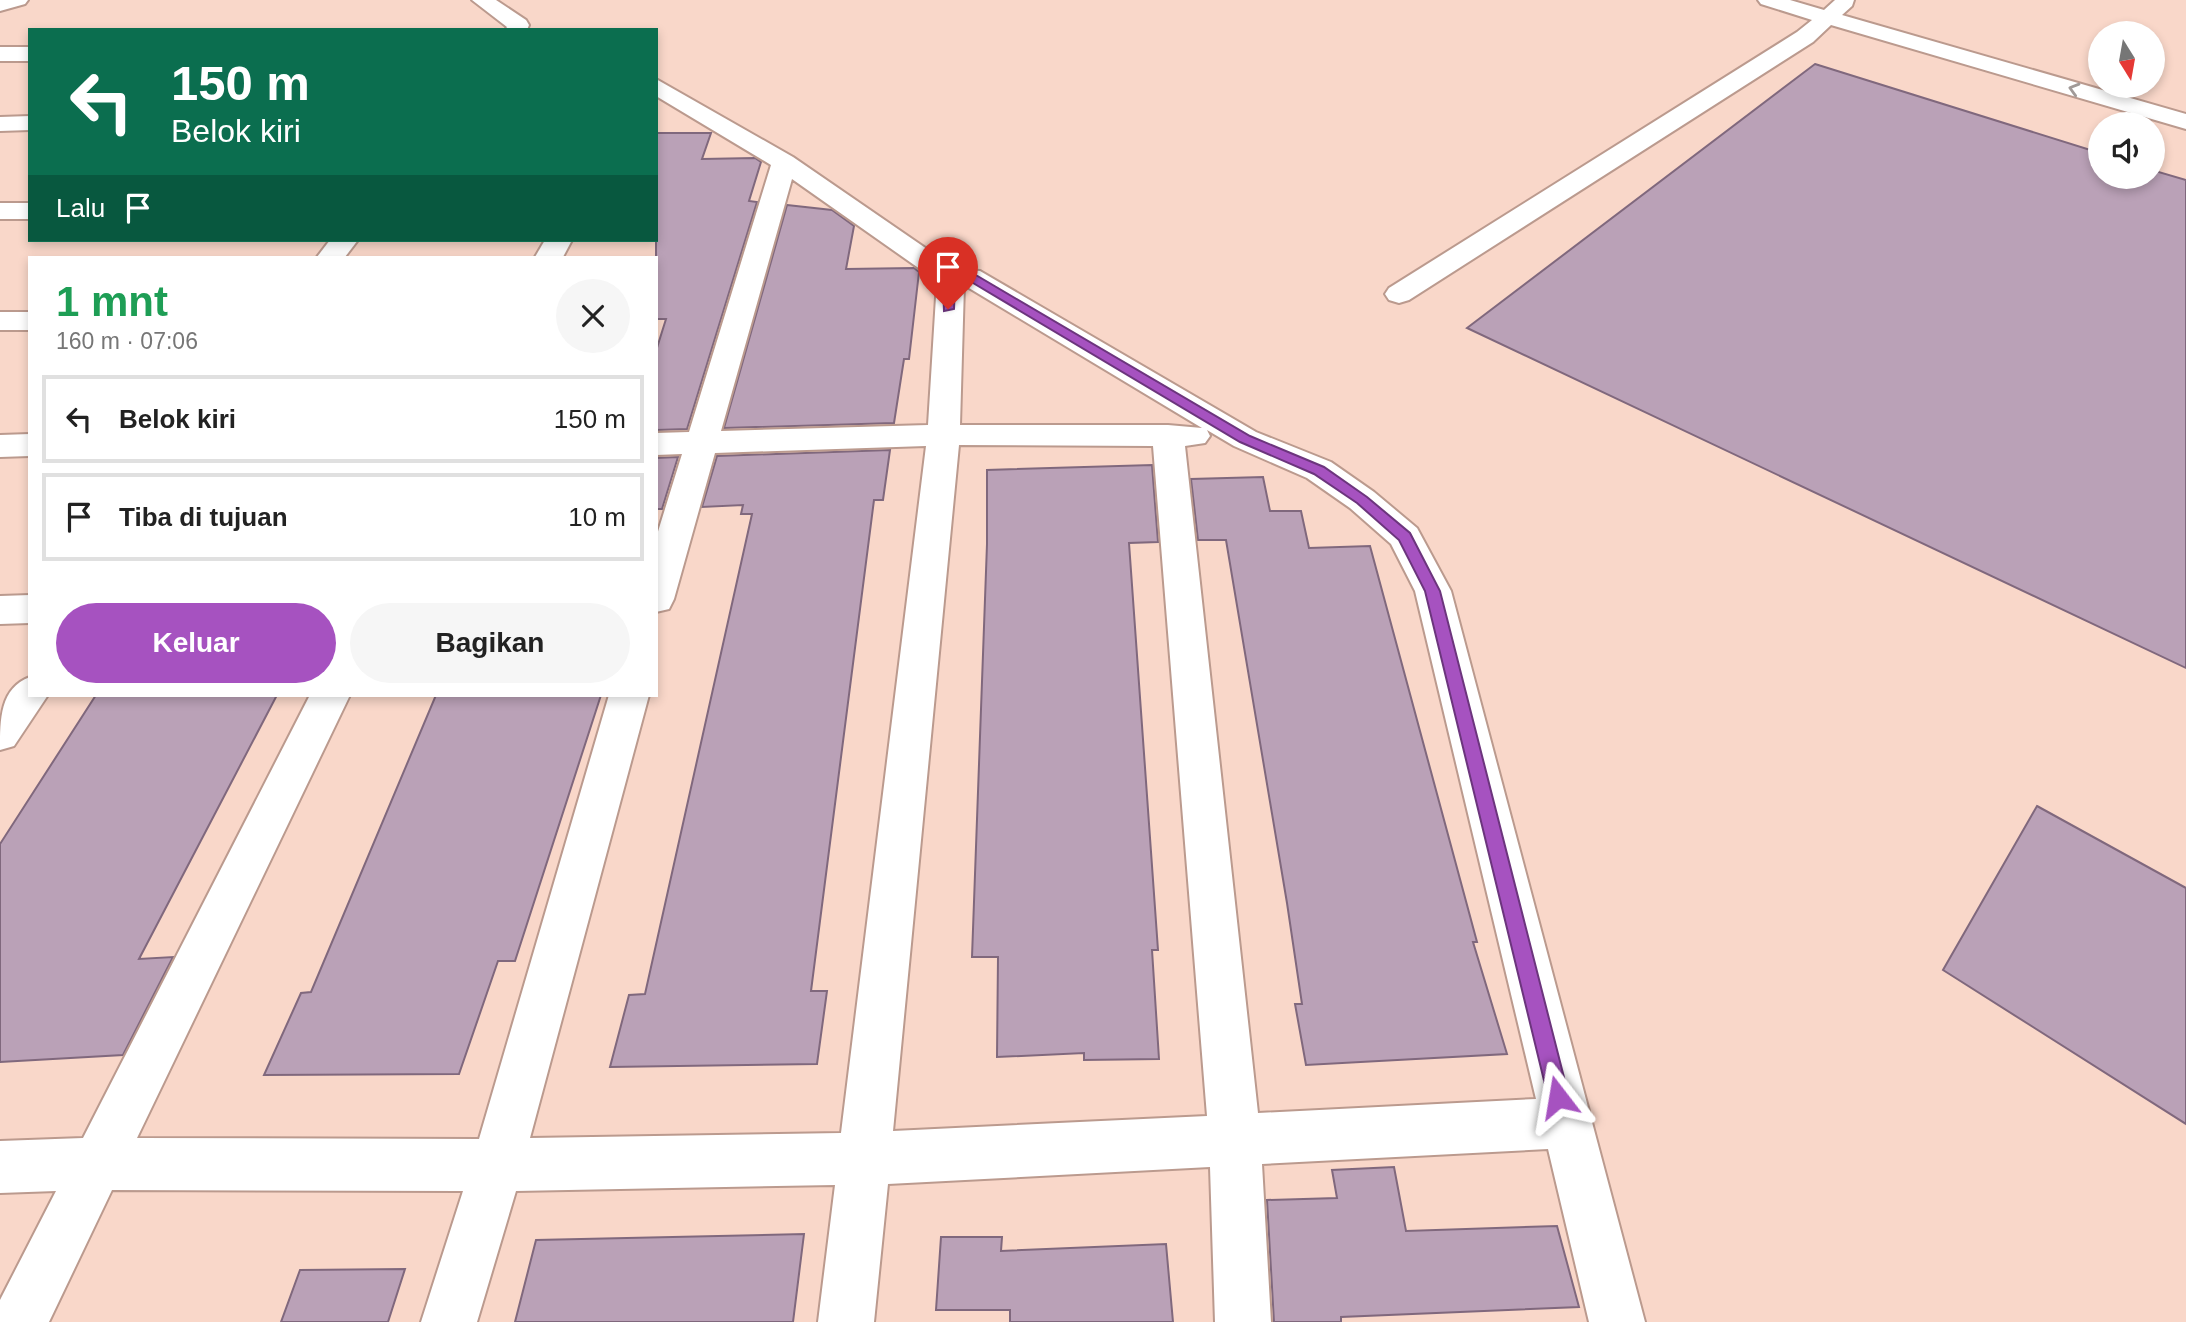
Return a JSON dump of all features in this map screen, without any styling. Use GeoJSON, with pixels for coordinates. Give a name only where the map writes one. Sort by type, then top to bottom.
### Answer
{"type":"FeatureCollection","features":[{"type":"Feature","properties":{"kind":"street"},"geometry":{"type":"LineString","coordinates":[[0,5],[19,0]]}},
{"type":"Feature","properties":{"kind":"street"},"geometry":{"type":"LineString","coordinates":[[482,0],[518,25],[517,28]]}},
{"type":"Feature","properties":{"kind":"street"},"geometry":{"type":"LineString","coordinates":[[1768,0],[1837,6],[2088,76]]}},
{"type":"Feature","properties":{"kind":"street"},"geometry":{"type":"LineString","coordinates":[[1837,6],[2186,122]]}},
{"type":"Feature","properties":{"kind":"street"},"geometry":{"type":"LineString","coordinates":[[1399,294],[1805,37],[1837,6]]}},
{"type":"Feature","properties":{"kind":"street"},"geometry":{"type":"LineString","coordinates":[[0,54],[28,54]]}},
{"type":"Feature","properties":{"kind":"street"},"geometry":{"type":"LineString","coordinates":[[658,87],[784,162],[953,280]]}},
{"type":"Feature","properties":{"kind":"street"},"geometry":{"type":"LineString","coordinates":[[2165,98],[2186,104]]}},
{"type":"Feature","properties":{"kind":"street"},"geometry":{"type":"LineString","coordinates":[[0,124],[28,123]]}},
{"type":"Feature","properties":{"kind":"street"},"geometry":{"type":"LineString","coordinates":[[658,592],[784,162]]}},
{"type":"Feature","properties":{"kind":"street"},"geometry":{"type":"LineString","coordinates":[[0,211],[28,211]]}},
{"type":"Feature","properties":{"kind":"street"},"geometry":{"type":"LineString","coordinates":[[332,256],[342,242]]}},
{"type":"Feature","properties":{"kind":"street"},"geometry":{"type":"LineString","coordinates":[[846,1322],[862,1158],[944,435],[949,284],[953,280],[970,277],[1245,439],[1319,470],[1362,500],[1405,537],[1433,591],[1617,1322]]}},
{"type":"Feature","properties":{"kind":"street"},"geometry":{"type":"LineString","coordinates":[[0,321],[28,321]]}},
{"type":"Feature","properties":{"kind":"street"},"geometry":{"type":"LineString","coordinates":[[658,444],[944,435],[1168,435],[1245,439]]}},
{"type":"Feature","properties":{"kind":"street"},"geometry":{"type":"LineString","coordinates":[[1168,435],[1236,1140],[1243,1322]]}},
{"type":"Feature","properties":{"kind":"street"},"geometry":{"type":"LineString","coordinates":[[0,446],[28,445]]}},
{"type":"Feature","properties":{"kind":"street"},"geometry":{"type":"LineString","coordinates":[[0,610],[28,609]]}},
{"type":"Feature","properties":{"kind":"street"},"geometry":{"type":"LineString","coordinates":[[0,734],[28,695]]}},
{"type":"Feature","properties":{"kind":"street"},"geometry":{"type":"LineString","coordinates":[[19,1322],[329,697]]}},
{"type":"Feature","properties":{"kind":"street"},"geometry":{"type":"LineString","coordinates":[[449,1322],[497,1166],[628,697]]}},
{"type":"Feature","properties":{"kind":"street"},"geometry":{"type":"LineString","coordinates":[[0,1167],[99,1164],[497,1166],[862,1158],[1565,1123]]}},
{"type":"Feature","properties":{"kind":"building"},"geometry":{"type":"Polygon","coordinates":[[[1815,64],[2088,149],[2088,189],[2165,189],[2165,174],[2186,180],[2186,668],[1467,328],[1815,64]]]}},
{"type":"Feature","properties":{"kind":"building"},"geometry":{"type":"Polygon","coordinates":[[[658,133],[711,133],[702,159],[755,158],[761,162],[749,201],[757,202],[687,429],[658,430],[658,345],[666,319],[658,319],[658,133]]]}},
{"type":"Feature","properties":{"kind":"building"},"geometry":{"type":"Polygon","coordinates":[[[787,205],[832,210],[854,226],[846,269],[914,268],[919,272],[909,359],[904,359],[894,423],[724,428],[787,205]]]}},
{"type":"Feature","properties":{"kind":"building"},"geometry":{"type":"Polygon","coordinates":[[[890,450],[883,500],[874,500],[811,991],[827,991],[817,1064],[610,1067],[629,995],[645,994],[752,514],[741,514],[743,505],[702,507],[717,456],[890,450]]]}},
{"type":"Feature","properties":{"kind":"building"},"geometry":{"type":"Polygon","coordinates":[[[678,457],[662,509],[658,509],[658,458],[678,457]]]}},
{"type":"Feature","properties":{"kind":"building"},"geometry":{"type":"Polygon","coordinates":[[[1152,465],[1158,542],[1129,543],[1158,950],[1152,950],[1159,1059],[1084,1060],[1084,1053],[997,1057],[998,957],[972,957],[987,544],[987,470],[1152,465]]]}},
{"type":"Feature","properties":{"kind":"building"},"geometry":{"type":"Polygon","coordinates":[[[1263,477],[1270,511],[1301,511],[1309,548],[1370,546],[1477,942],[1473,942],[1507,1054],[1306,1065],[1295,1004],[1302,1004],[1287,903],[1226,540],[1198,540],[1191,479],[1263,477]]]}},
{"type":"Feature","properties":{"kind":"building"},"geometry":{"type":"Polygon","coordinates":[[[95,697],[276,697],[139,959],[173,957],[123,1055],[0,1062],[0,844],[95,697]]]}},
{"type":"Feature","properties":{"kind":"building"},"geometry":{"type":"Polygon","coordinates":[[[435,697],[600,697],[515,961],[498,961],[459,1074],[264,1075],[301,993],[311,992],[435,697]]]}},
{"type":"Feature","properties":{"kind":"building"},"geometry":{"type":"Polygon","coordinates":[[[2037,806],[2186,888],[2186,1124],[1943,970],[2037,806]]]}},
{"type":"Feature","properties":{"kind":"building"},"geometry":{"type":"Polygon","coordinates":[[[1394,1167],[1406,1231],[1557,1226],[1579,1307],[1341,1317],[1341,1322],[1274,1322],[1267,1200],[1337,1198],[1332,1170],[1394,1167]]]}},
{"type":"Feature","properties":{"kind":"building"},"geometry":{"type":"Polygon","coordinates":[[[804,1234],[793,1322],[515,1322],[536,1240],[804,1234]]]}},
{"type":"Feature","properties":{"kind":"building"},"geometry":{"type":"Polygon","coordinates":[[[941,1237],[1002,1237],[1001,1251],[1166,1244],[1173,1322],[1010,1322],[1010,1310],[936,1310],[941,1237]]]}},
{"type":"Feature","properties":{"kind":"building"},"geometry":{"type":"Polygon","coordinates":[[[405,1269],[388,1322],[281,1322],[300,1270],[405,1269]]]}},
{"type":"Feature","properties":{"kind":"route"},"geometry":{"type":"LineString","coordinates":[[948,309],[949,284],[957,277],[970,277],[1245,439],[1319,470],[1362,500],[1405,537],[1433,591],[1558,1097]]}}]}
